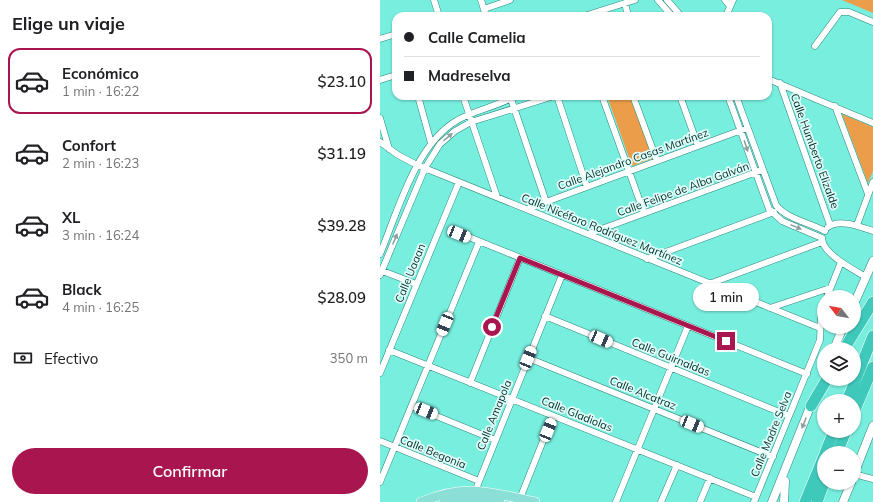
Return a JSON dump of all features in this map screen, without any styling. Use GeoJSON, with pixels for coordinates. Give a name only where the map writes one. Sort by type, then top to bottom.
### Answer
{"type":"FeatureCollection","features":[{"type":"Feature","properties":{"kind":"highway"},"geometry":{"type":"LineString","coordinates":[[848,342],[873,302]]}},
{"type":"Feature","properties":{"kind":"highway"},"geometry":{"type":"LineString","coordinates":[[849,394],[873,336]]}},
{"type":"Feature","properties":{"kind":"highway"},"geometry":{"type":"LineString","coordinates":[[861,395],[873,367]]}},
{"type":"Feature","properties":{"kind":"highway"},"geometry":{"type":"LineString","coordinates":[[811,406],[823,386]]}},
{"type":"Feature","properties":{"kind":"highway"},"geometry":{"type":"LineString","coordinates":[[805,502],[817,473]]}},
{"type":"Feature","properties":{"kind":"highway"},"geometry":{"type":"LineString","coordinates":[[817,502],[821,490]]}},
{"type":"Feature","properties":{"kind":"main road"},"geometry":{"type":"LineString","coordinates":[[860,290],[873,261]]}},
{"type":"Feature","properties":{"kind":"main road"},"geometry":{"type":"LineString","coordinates":[[772,502],[819,386]]}},
{"type":"Feature","properties":{"kind":"main road"},"geometry":{"type":"LineString","coordinates":[[861,456],[873,426]]}},
{"type":"Feature","properties":{"kind":"main road"},"geometry":{"type":"LineString","coordinates":[[784,502],[783,490],[788,464]]}},
{"type":"Feature","properties":{"kind":"main road"},"geometry":{"type":"LineString","coordinates":[[841,502],[847,490]]}},
{"type":"Feature","properties":{"kind":"main road"},"geometry":{"type":"LineString","coordinates":[[475,493],[500,502]]}},
{"type":"Feature","properties":{"kind":"main road"},"geometry":{"type":"LineString","coordinates":[[420,502],[475,493],[535,502]]}},
{"type":"Feature","properties":{"kind":"main road"},"geometry":{"type":"LineString","coordinates":[[444,502],[456,497]]}},
{"type":"Feature","properties":{"kind":"street"},"geometry":{"type":"LineString","coordinates":[[434,0],[438,12]]}},
{"type":"Feature","properties":{"kind":"street"},"geometry":{"type":"LineString","coordinates":[[481,0],[485,12]]}},
{"type":"Feature","properties":{"kind":"street"},"geometry":{"type":"LineString","coordinates":[[484,8],[510,0]]}},
{"type":"Feature","properties":{"kind":"street"},"geometry":{"type":"LineString","coordinates":[[597,12],[635,0]]}},
{"type":"Feature","properties":{"kind":"street"},"geometry":{"type":"LineString","coordinates":[[658,0],[668,12]]}},
{"type":"Feature","properties":{"kind":"street"},"geometry":{"type":"LineString","coordinates":[[667,0],[677,12]]}},
{"type":"Feature","properties":{"kind":"street"},"geometry":{"type":"LineString","coordinates":[[725,0],[732,3]]}},
{"type":"Feature","properties":{"kind":"street"},"geometry":{"type":"LineString","coordinates":[[625,3],[627,12]]}},
{"type":"Feature","properties":{"kind":"street"},"geometry":{"type":"LineString","coordinates":[[815,46],[840,12],[849,12],[873,22]]}},
{"type":"Feature","properties":{"kind":"street"},"geometry":{"type":"LineString","coordinates":[[380,39],[392,35]]}},
{"type":"Feature","properties":{"kind":"street"},"geometry":{"type":"LineString","coordinates":[[380,80],[392,76]]}},
{"type":"Feature","properties":{"kind":"street"},"geometry":{"type":"LineString","coordinates":[[772,80],[873,123]]}},
{"type":"Feature","properties":{"kind":"street","name":"Calle Humberto Elizalde"},"geometry":{"type":"LineString","coordinates":[[780,83],[830,225]]}},
{"type":"Feature","properties":{"kind":"street"},"geometry":{"type":"LineString","coordinates":[[419,100],[431,143]]}},
{"type":"Feature","properties":{"kind":"street"},"geometry":{"type":"LineString","coordinates":[[464,100],[497,197]]}},
{"type":"Feature","properties":{"kind":"street"},"geometry":{"type":"LineString","coordinates":[[380,254],[417,165],[431,143],[450,125],[469,115],[505,100]]}},
{"type":"Feature","properties":{"kind":"street"},"geometry":{"type":"LineString","coordinates":[[512,100],[513,108],[546,202]]}},
{"type":"Feature","properties":{"kind":"street"},"geometry":{"type":"LineString","coordinates":[[416,284],[380,272],[424,168],[440,144],[455,131],[471,122],[542,100]]}},
{"type":"Feature","properties":{"kind":"street"},"geometry":{"type":"LineString","coordinates":[[557,100],[587,187]]}},
{"type":"Feature","properties":{"kind":"street"},"geometry":{"type":"LineString","coordinates":[[603,100],[644,213]]}},
{"type":"Feature","properties":{"kind":"street"},"geometry":{"type":"LineString","coordinates":[[634,100],[657,161]]}},
{"type":"Feature","properties":{"kind":"street"},"geometry":{"type":"LineString","coordinates":[[681,100],[698,146]]}},
{"type":"Feature","properties":{"kind":"street"},"geometry":{"type":"LineString","coordinates":[[729,100],[755,173],[772,213],[788,224],[822,240],[841,262],[866,277]]}},
{"type":"Feature","properties":{"kind":"street"},"geometry":{"type":"LineString","coordinates":[[737,100],[773,199],[780,210],[788,216],[805,221],[825,231]]}},
{"type":"Feature","properties":{"kind":"street"},"geometry":{"type":"LineString","coordinates":[[835,106],[868,194]]}},
{"type":"Feature","properties":{"kind":"street"},"geometry":{"type":"LineString","coordinates":[[380,118],[389,149]]}},
{"type":"Feature","properties":{"kind":"street","name":"Calle Alejandro Casas Martínez"},"geometry":{"type":"LineString","coordinates":[[527,209],[747,128]]}},
{"type":"Feature","properties":{"kind":"street","name":"Calle Nicéforo Rodríguez Martínez"},"geometry":{"type":"LineString","coordinates":[[380,142],[389,149],[424,168],[817,327]]}},
{"type":"Feature","properties":{"kind":"street","name":"Calle Felipe de Alba Galván"},"geometry":{"type":"LineString","coordinates":[[588,234],[762,170]]}},
{"type":"Feature","properties":{"kind":"street","name":"Calle Uaaan"},"geometry":{"type":"LineString","coordinates":[[381,369],[459,182]]}},
{"type":"Feature","properties":{"kind":"street"},"geometry":{"type":"LineString","coordinates":[[857,225],[873,182]]}},
{"type":"Feature","properties":{"kind":"street"},"geometry":{"type":"LineString","coordinates":[[647,259],[780,210]]}},
{"type":"Feature","properties":{"kind":"street"},"geometry":{"type":"LineString","coordinates":[[822,240],[825,231],[830,225],[857,225],[873,231]]}},
{"type":"Feature","properties":{"kind":"street"},"geometry":{"type":"LineString","coordinates":[[459,234],[807,374]]}},
{"type":"Feature","properties":{"kind":"street"},"geometry":{"type":"LineString","coordinates":[[709,284],[822,240]]}},
{"type":"Feature","properties":{"kind":"street"},"geometry":{"type":"LineString","coordinates":[[380,482],[479,242]]}},
{"type":"Feature","properties":{"kind":"street"},"geometry":{"type":"LineString","coordinates":[[470,383],[520,258]]}},
{"type":"Feature","properties":{"kind":"street"},"geometry":{"type":"LineString","coordinates":[[770,308],[830,288],[841,262]]}},
{"type":"Feature","properties":{"kind":"street","name":"Calle Amapola"},"geometry":{"type":"LineString","coordinates":[[475,493],[562,275]]}},
{"type":"Feature","properties":{"kind":"street","name":"Calle Guirnaldas"},"geometry":{"type":"LineString","coordinates":[[545,316],[789,416]]}},
{"type":"Feature","properties":{"kind":"street"},"geometry":{"type":"LineString","coordinates":[[616,502],[688,326]]}},
{"type":"Feature","properties":{"kind":"street","name":"Calle Madre Selva"},"geometry":{"type":"LineString","coordinates":[[755,499],[807,374],[820,340],[820,334]]}},
{"type":"Feature","properties":{"kind":"street","name":"Calle Gladiolas"},"geometry":{"type":"LineString","coordinates":[[389,350],[710,478],[755,499]]}},
{"type":"Feature","properties":{"kind":"street","name":"Calle Alcatraz"},"geometry":{"type":"LineString","coordinates":[[528,358],[773,457]]}},
{"type":"Feature","properties":{"kind":"street"},"geometry":{"type":"LineString","coordinates":[[412,406],[495,440]]}},
{"type":"Feature","properties":{"kind":"street"},"geometry":{"type":"LineString","coordinates":[[519,500],[553,416]]}},
{"type":"Feature","properties":{"kind":"street","name":"Calle Begonia"},"geometry":{"type":"LineString","coordinates":[[380,441],[479,481]]}},
{"type":"Feature","properties":{"kind":"street"},"geometry":{"type":"LineString","coordinates":[[661,502],[677,465]]}},
{"type":"Feature","properties":{"kind":"street"},"geometry":{"type":"LineString","coordinates":[[861,476],[873,479]]}},
{"type":"Feature","properties":{"kind":"street"},"geometry":{"type":"LineString","coordinates":[[700,502],[710,478]]}},
{"type":"Feature","properties":{"kind":"shaded area"},"geometry":{"type":"Polygon","coordinates":[[[842,0],[873,0],[873,13],[842,0]]]}},
{"type":"Feature","properties":{"kind":"shaded area"},"geometry":{"type":"Polygon","coordinates":[[[608,100],[632,100],[654,158],[632,166],[608,100]]]}},
{"type":"Feature","properties":{"kind":"shaded area"},"geometry":{"type":"Polygon","coordinates":[[[842,114],[873,127],[873,171],[868,183],[842,114]]]}},
{"type":"Feature","properties":{"kind":"route"},"geometry":{"type":"LineString","coordinates":[[492,327],[520,258],[726,341]]}}]}
